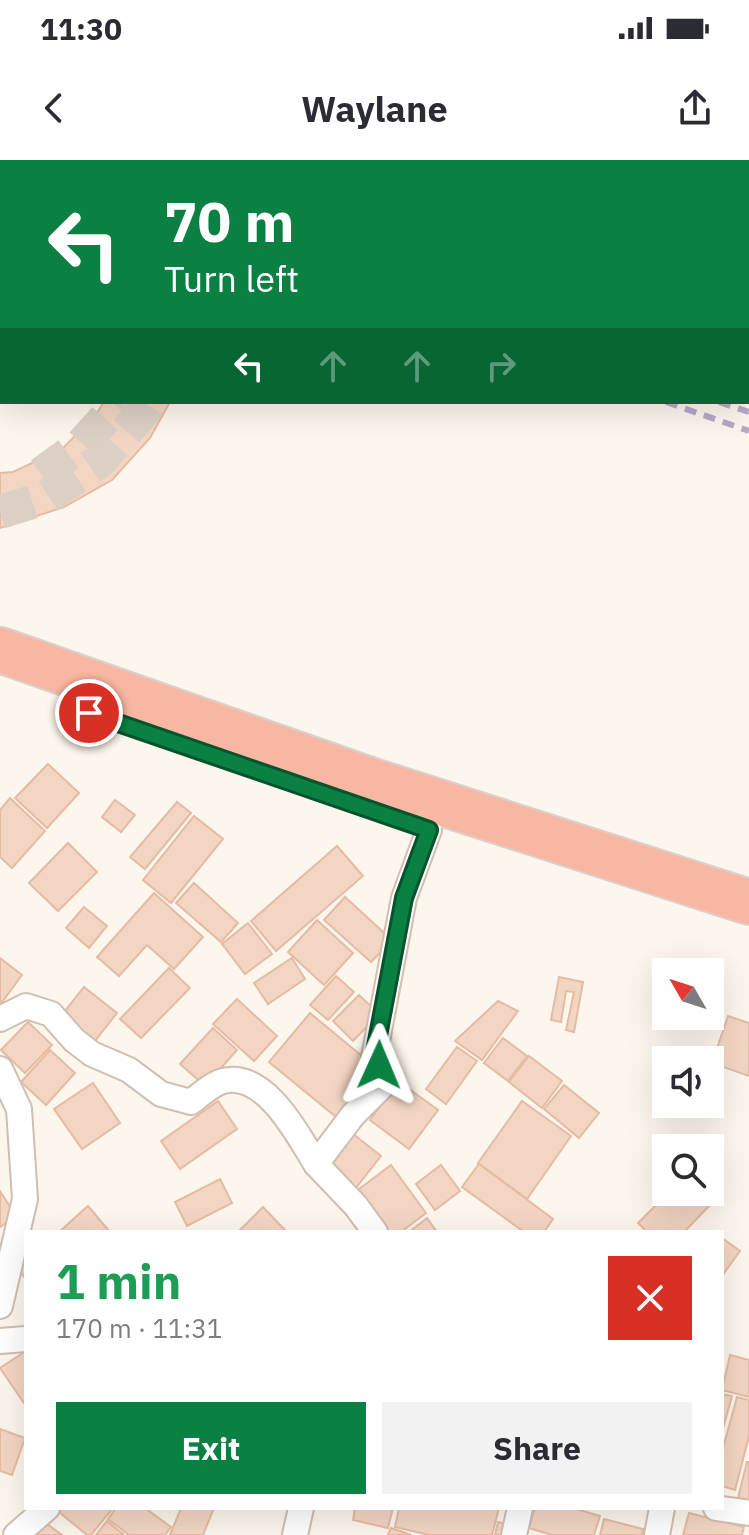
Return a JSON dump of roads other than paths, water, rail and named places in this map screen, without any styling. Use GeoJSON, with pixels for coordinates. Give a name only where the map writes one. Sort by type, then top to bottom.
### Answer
{"type":"FeatureCollection","features":[{"type":"Feature","properties":{"kind":"highway"},"geometry":{"type":"LineString","coordinates":[[0,650],[367,779],[749,902]]}},
{"type":"Feature","properties":{"kind":"highway"},"geometry":{"type":"LineString","coordinates":[[0,682],[429,830],[749,933]]}},
{"type":"Feature","properties":{"kind":"street"},"geometry":{"type":"LineString","coordinates":[[316,1164],[353,1115],[385,1083],[385,1075],[374,1057],[404,898],[429,830]]}},
{"type":"Feature","properties":{"kind":"street"},"geometry":{"type":"LineString","coordinates":[[0,1019],[26,1006],[51,1014],[74,1040],[92,1054],[129,1070],[161,1094],[191,1102],[222,1081],[243,1080],[280,1106],[316,1164],[356,1206],[374,1230]]}},
{"type":"Feature","properties":{"kind":"street"},"geometry":{"type":"LineString","coordinates":[[0,1069],[19,1109],[25,1199],[0,1306]]}},
{"type":"Feature","properties":{"kind":"street"},"geometry":{"type":"LineString","coordinates":[[0,1341],[24,1339]]}},
{"type":"Feature","properties":{"kind":"street"},"geometry":{"type":"LineString","coordinates":[[724,1509],[749,1513]]}},
{"type":"Feature","properties":{"kind":"street"},"geometry":{"type":"LineString","coordinates":[[16,1535],[45,1510]]}},
{"type":"Feature","properties":{"kind":"street"},"geometry":{"type":"LineString","coordinates":[[295,1535],[301,1510]]}},
{"type":"Feature","properties":{"kind":"street"},"geometry":{"type":"LineString","coordinates":[[514,1535],[520,1510]]}},
{"type":"Feature","properties":{"kind":"street"},"geometry":{"type":"LineString","coordinates":[[657,1535],[662,1510]]}},
{"type":"Feature","properties":{"kind":"tunnel"},"geometry":{"type":"LineString","coordinates":[[41,474],[82,444],[118,404]]}},
{"type":"Feature","properties":{"kind":"tunnel"},"geometry":{"type":"LineString","coordinates":[[0,512],[45,498],[100,461],[148,404]]}},
{"type":"Feature","properties":{"kind":"railway"},"geometry":{"type":"LineString","coordinates":[[672,404],[749,431]]}},
{"type":"Feature","properties":{"kind":"railway"},"geometry":{"type":"LineString","coordinates":[[725,404],[749,412]]}}]}
